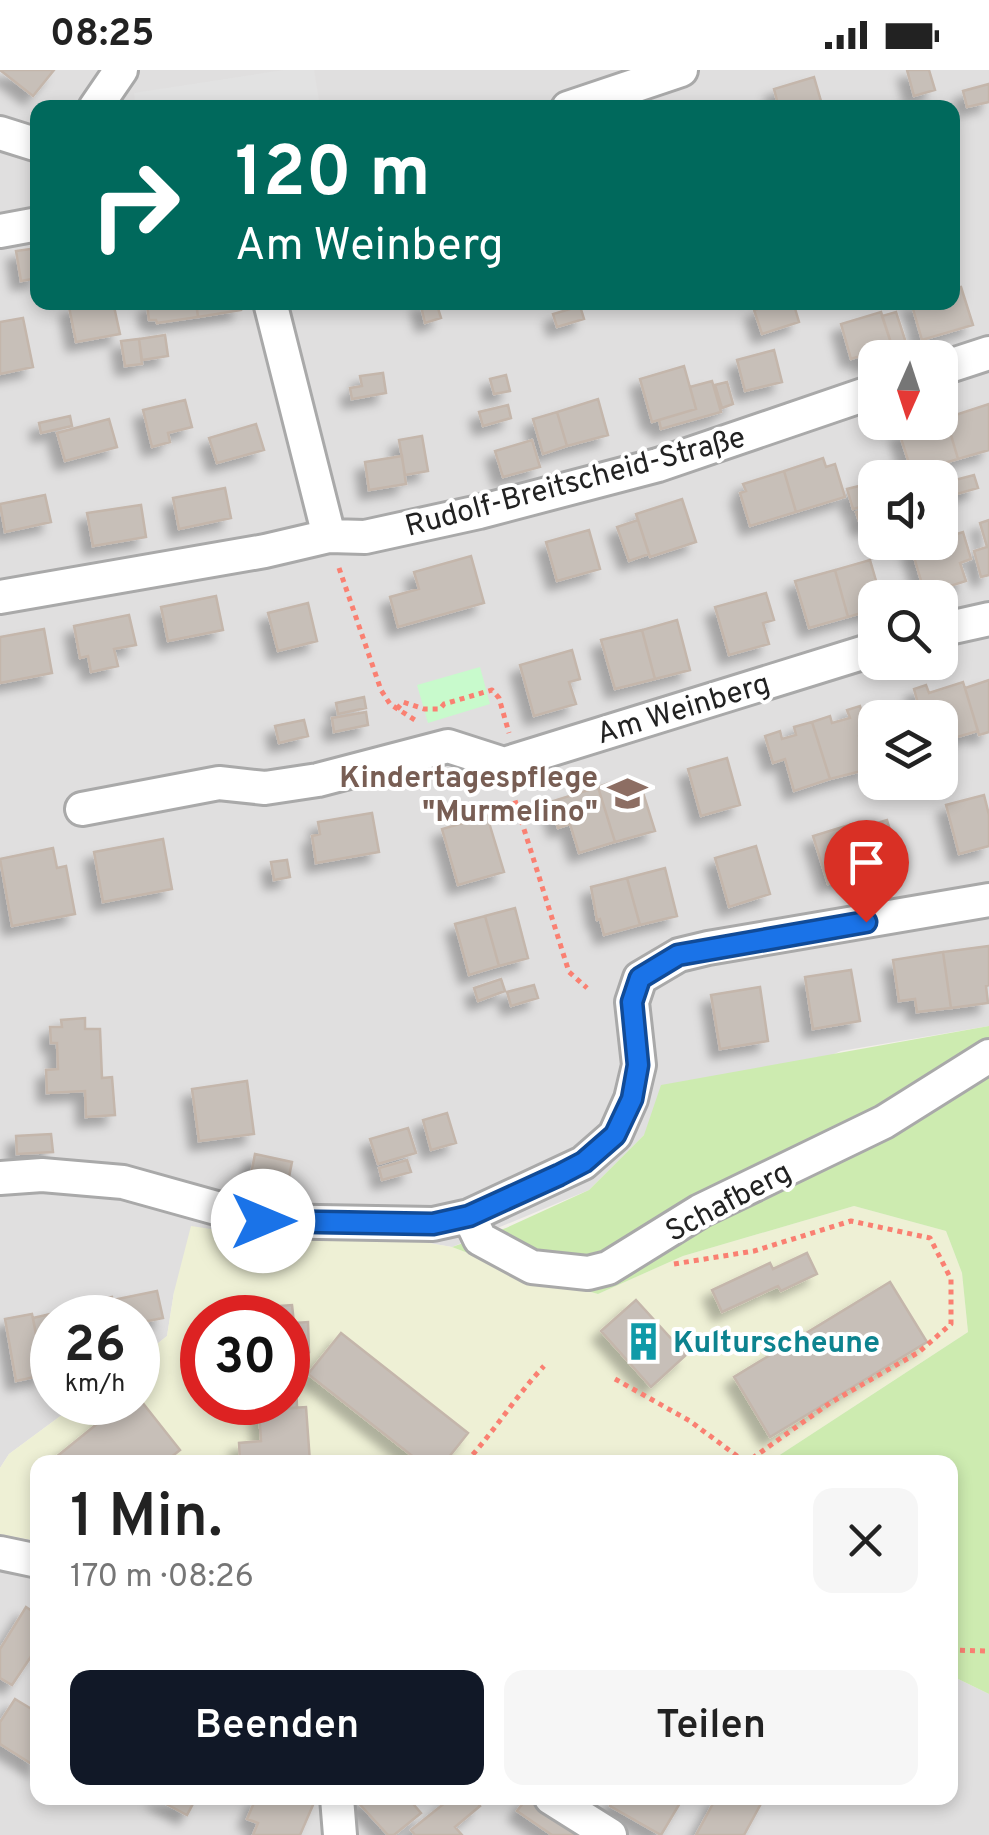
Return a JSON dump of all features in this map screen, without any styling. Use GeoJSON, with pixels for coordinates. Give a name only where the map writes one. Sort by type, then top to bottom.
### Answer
{"type":"FeatureCollection","features":[{"type":"Feature","properties":{"kind":"street"},"geometry":{"type":"LineString","coordinates":[[100,100],[121,70]]}},
{"type":"Feature","properties":{"kind":"street"},"geometry":{"type":"LineString","coordinates":[[592,100],[681,70]]}},
{"type":"Feature","properties":{"kind":"street"},"geometry":{"type":"LineString","coordinates":[[0,133],[30,142]]}},
{"type":"Feature","properties":{"kind":"street"},"geometry":{"type":"LineString","coordinates":[[0,231],[30,225]]}},
{"type":"Feature","properties":{"kind":"street"},"geometry":{"type":"LineString","coordinates":[[272,310],[334,551]]}},
{"type":"Feature","properties":{"kind":"street"},"geometry":{"type":"LineString","coordinates":[[958,363],[989,352]]}},
{"type":"Feature","properties":{"kind":"street","name":"Rudolf-Breitscheid-Straße"},"geometry":{"type":"LineString","coordinates":[[0,597],[265,551],[334,551],[365,537],[479,512],[640,469],[858,397]]}},
{"type":"Feature","properties":{"kind":"street"},"geometry":{"type":"LineString","coordinates":[[958,626],[989,619]]}},
{"type":"Feature","properties":{"kind":"street","name":"Am Weinberg"},"geometry":{"type":"LineString","coordinates":[[436,736],[513,771],[858,654]]}},
{"type":"Feature","properties":{"kind":"street"},"geometry":{"type":"LineString","coordinates":[[82,809],[219,783],[264,788],[318,780],[436,736]]}},
{"type":"Feature","properties":{"kind":"street"},"geometry":{"type":"LineString","coordinates":[[0,1178],[42,1174],[123,1182],[263,1221],[433,1224],[469,1216],[584,1162],[615,1135],[632,1099],[638,1065],[632,1002],[640,978],[655,967],[678,955],[708,948],[989,900]]}},
{"type":"Feature","properties":{"kind":"street","name":"Schafberg"},"geometry":{"type":"LineString","coordinates":[[469,1216],[480,1239],[532,1268],[588,1273],[608,1268],[700,1211],[884,1122],[989,1056]]}},
{"type":"Feature","properties":{"kind":"street"},"geometry":{"type":"LineString","coordinates":[[0,1553],[30,1559]]}},
{"type":"Feature","properties":{"kind":"street"},"geometry":{"type":"LineString","coordinates":[[338,1805],[340,1835]]}},
{"type":"Feature","properties":{"kind":"street"},"geometry":{"type":"LineString","coordinates":[[562,1805],[610,1835]]}},
{"type":"Feature","properties":{"kind":"path"},"geometry":{"type":"LineString","coordinates":[[334,551],[381,690],[397,709],[436,736]]}},
{"type":"Feature","properties":{"kind":"path"},"geometry":{"type":"LineString","coordinates":[[397,709],[402,702],[440,709],[444,704],[492,690],[499,698],[513,771],[569,972],[587,988]]}},
{"type":"Feature","properties":{"kind":"path"},"geometry":{"type":"LineString","coordinates":[[608,1268],[712,1260],[851,1222],[930,1238],[951,1280],[951,1324],[919,1352],[830,1403],[756,1455]]}},
{"type":"Feature","properties":{"kind":"path"},"geometry":{"type":"LineString","coordinates":[[472,1455],[512,1400],[544,1366]]}},
{"type":"Feature","properties":{"kind":"path"},"geometry":{"type":"LineString","coordinates":[[616,1379],[690,1420],[737,1455]]}},
{"type":"Feature","properties":{"kind":"path"},"geometry":{"type":"LineString","coordinates":[[958,1650],[989,1651]]}},
{"type":"Feature","properties":{"kind":"shaded area"},"geometry":{"type":"Polygon","coordinates":[[[0,70],[989,70],[989,1026],[841,1051],[644,1135],[589,1190],[452,1247],[400,1238],[174,1292],[167,1336],[160,1342],[160,1295],[30,1295],[30,1425],[48,1425],[9,1454],[0,1468],[0,70]]]}},
{"type":"Feature","properties":{"kind":"shaded area"},"geometry":{"type":"Polygon","coordinates":[[[284,70],[314,70],[319,100],[135,100],[134,93],[284,70]]]}},
{"type":"Feature","properties":{"kind":"shaded area"},"geometry":{"type":"Polygon","coordinates":[[[0,1534],[30,1540],[30,1805],[958,1805],[958,1679],[989,1694],[989,1835],[0,1835],[0,1534]]]}},
{"type":"Feature","properties":{"kind":"green space"},"geometry":{"type":"Polygon","coordinates":[[[480,667],[490,704],[428,723],[417,685],[480,667]]]}},
{"type":"Feature","properties":{"kind":"green space"},"geometry":{"type":"Polygon","coordinates":[[[989,1026],[989,1694],[958,1679],[958,1455],[780,1455],[968,1332],[962,1273],[946,1231],[854,1206],[683,1256],[598,1294],[513,1270],[452,1247],[506,1228],[589,1190],[644,1135],[661,1085],[989,1026]]]}},
{"type":"Feature","properties":{"kind":"green space"},"geometry":{"type":"Polygon","coordinates":[[[854,1206],[946,1231],[962,1273],[968,1332],[780,1455],[30,1455],[30,1540],[0,1534],[0,1468],[9,1454],[48,1425],[160,1425],[160,1342],[167,1336],[191,1226],[265,1237],[400,1238],[452,1247],[513,1270],[598,1294],[683,1256],[854,1206]]]}},
{"type":"Feature","properties":{"kind":"building"},"geometry":{"type":"Polygon","coordinates":[[[0,70],[54,70],[33,96],[0,70]]]}},
{"type":"Feature","properties":{"kind":"building"},"geometry":{"type":"Polygon","coordinates":[[[907,70],[929,70],[935,90],[914,96],[907,70]]]}},
{"type":"Feature","properties":{"kind":"building"},"geometry":{"type":"Polygon","coordinates":[[[814,77],[821,100],[777,100],[774,89],[814,77]]]}},
{"type":"Feature","properties":{"kind":"building"},"geometry":{"type":"Polygon","coordinates":[[[989,84],[989,102],[967,107],[963,91],[989,84]]]}},
{"type":"Feature","properties":{"kind":"building"},"geometry":{"type":"Polygon","coordinates":[[[30,249],[30,279],[21,281],[16,251],[30,249]]]}},
{"type":"Feature","properties":{"kind":"building"},"geometry":{"type":"Polygon","coordinates":[[[961,287],[973,325],[922,340],[913,310],[960,310],[961,287]]]}},
{"type":"Feature","properties":{"kind":"building"},"geometry":{"type":"Polygon","coordinates":[[[70,310],[115,310],[120,334],[76,342],[70,310]]]}},
{"type":"Feature","properties":{"kind":"building"},"geometry":{"type":"Polygon","coordinates":[[[148,310],[197,310],[198,317],[157,323],[149,320],[148,310]]]}},
{"type":"Feature","properties":{"kind":"building"},"geometry":{"type":"Polygon","coordinates":[[[197,310],[241,310],[198,317],[197,310]]]}},
{"type":"Feature","properties":{"kind":"building"},"geometry":{"type":"Polygon","coordinates":[[[422,310],[438,310],[441,318],[425,323],[422,310]]]}},
{"type":"Feature","properties":{"kind":"building"},"geometry":{"type":"Polygon","coordinates":[[[581,310],[584,319],[557,327],[553,314],[581,310]]]}},
{"type":"Feature","properties":{"kind":"building"},"geometry":{"type":"Polygon","coordinates":[[[754,310],[795,310],[799,322],[762,334],[754,310]]]}},
{"type":"Feature","properties":{"kind":"building"},"geometry":{"type":"Polygon","coordinates":[[[881,312],[890,340],[858,340],[858,357],[851,359],[841,324],[881,312]]]}},
{"type":"Feature","properties":{"kind":"building"},"geometry":{"type":"Polygon","coordinates":[[[896,312],[905,340],[890,340],[882,316],[896,312]]]}},
{"type":"Feature","properties":{"kind":"building"},"geometry":{"type":"Polygon","coordinates":[[[23,318],[33,367],[0,374],[0,322],[23,318]]]}},
{"type":"Feature","properties":{"kind":"building"},"geometry":{"type":"Polygon","coordinates":[[[165,335],[168,356],[142,360],[139,339],[165,335]]]}},
{"type":"Feature","properties":{"kind":"building"},"geometry":{"type":"Polygon","coordinates":[[[139,339],[142,364],[125,366],[121,341],[139,339]]]}},
{"type":"Feature","properties":{"kind":"building"},"geometry":{"type":"Polygon","coordinates":[[[774,350],[782,382],[745,391],[737,360],[774,350]]]}},
{"type":"Feature","properties":{"kind":"building"},"geometry":{"type":"Polygon","coordinates":[[[684,366],[696,409],[652,422],[640,379],[684,366]]]}},
{"type":"Feature","properties":{"kind":"building"},"geometry":{"type":"Polygon","coordinates":[[[383,373],[386,393],[352,399],[350,388],[362,386],[360,376],[383,373]]]}},
{"type":"Feature","properties":{"kind":"building"},"geometry":{"type":"Polygon","coordinates":[[[506,375],[510,391],[494,394],[490,379],[506,375]]]}},
{"type":"Feature","properties":{"kind":"building"},"geometry":{"type":"Polygon","coordinates":[[[712,381],[721,412],[661,429],[659,420],[696,409],[690,387],[712,381]]]}},
{"type":"Feature","properties":{"kind":"building"},"geometry":{"type":"Polygon","coordinates":[[[727,382],[733,404],[722,408],[715,385],[727,382]]]}},
{"type":"Feature","properties":{"kind":"building"},"geometry":{"type":"Polygon","coordinates":[[[598,399],[608,435],[567,446],[557,412],[598,399]]]}},
{"type":"Feature","properties":{"kind":"building"},"geometry":{"type":"Polygon","coordinates":[[[185,400],[192,427],[168,433],[170,442],[152,447],[143,410],[185,400]]]}},
{"type":"Feature","properties":{"kind":"building"},"geometry":{"type":"Polygon","coordinates":[[[989,404],[989,450],[958,459],[952,440],[958,440],[958,414],[989,404]]]}},
{"type":"Feature","properties":{"kind":"building"},"geometry":{"type":"Polygon","coordinates":[[[508,405],[511,418],[483,426],[479,412],[508,405]]]}},
{"type":"Feature","properties":{"kind":"building"},"geometry":{"type":"Polygon","coordinates":[[[557,412],[567,446],[543,454],[533,419],[557,412]]]}},
{"type":"Feature","properties":{"kind":"building"},"geometry":{"type":"Polygon","coordinates":[[[70,416],[72,426],[41,433],[39,423],[70,416]]]}},
{"type":"Feature","properties":{"kind":"building"},"geometry":{"type":"Polygon","coordinates":[[[109,419],[117,447],[65,461],[57,433],[109,419]]]}},
{"type":"Feature","properties":{"kind":"building"},"geometry":{"type":"Polygon","coordinates":[[[256,424],[264,450],[217,463],[209,438],[256,424]]]}},
{"type":"Feature","properties":{"kind":"building"},"geometry":{"type":"Polygon","coordinates":[[[422,436],[428,471],[405,475],[399,440],[422,436]]]}},
{"type":"Feature","properties":{"kind":"building"},"geometry":{"type":"Polygon","coordinates":[[[532,440],[540,467],[503,477],[495,451],[532,440]]]}},
{"type":"Feature","properties":{"kind":"building"},"geometry":{"type":"Polygon","coordinates":[[[902,440],[952,440],[958,459],[955,460],[908,460],[902,440]]]}},
{"type":"Feature","properties":{"kind":"building"},"geometry":{"type":"Polygon","coordinates":[[[402,456],[406,484],[369,490],[365,462],[402,456]]]}},
{"type":"Feature","properties":{"kind":"building"},"geometry":{"type":"Polygon","coordinates":[[[823,458],[826,467],[835,464],[845,497],[796,512],[784,471],[823,458]]]}},
{"type":"Feature","properties":{"kind":"building"},"geometry":{"type":"Polygon","coordinates":[[[784,471],[796,512],[750,526],[740,493],[746,491],[743,484],[784,471]]]}},
{"type":"Feature","properties":{"kind":"building"},"geometry":{"type":"Polygon","coordinates":[[[974,475],[978,488],[958,494],[958,479],[974,475]]]}},
{"type":"Feature","properties":{"kind":"building"},"geometry":{"type":"Polygon","coordinates":[[[858,486],[858,508],[853,509],[847,489],[858,486]]]}},
{"type":"Feature","properties":{"kind":"building"},"geometry":{"type":"Polygon","coordinates":[[[225,488],[231,518],[179,529],[173,498],[225,488]]]}},
{"type":"Feature","properties":{"kind":"building"},"geometry":{"type":"Polygon","coordinates":[[[45,495],[51,522],[5,532],[0,504],[45,495]]]}},
{"type":"Feature","properties":{"kind":"building"},"geometry":{"type":"Polygon","coordinates":[[[682,499],[696,542],[650,557],[636,514],[682,499]]]}},
{"type":"Feature","properties":{"kind":"building"},"geometry":{"type":"Polygon","coordinates":[[[141,505],[146,537],[93,546],[87,513],[141,505]]]}},
{"type":"Feature","properties":{"kind":"building"},"geometry":{"type":"Polygon","coordinates":[[[638,520],[649,554],[629,561],[617,527],[638,520]]]}},
{"type":"Feature","properties":{"kind":"building"},"geometry":{"type":"Polygon","coordinates":[[[989,520],[989,575],[981,577],[974,551],[987,547],[980,523],[989,520]]]}},
{"type":"Feature","properties":{"kind":"building"},"geometry":{"type":"Polygon","coordinates":[[[589,530],[600,569],[557,581],[546,542],[589,530]]]}},
{"type":"Feature","properties":{"kind":"building"},"geometry":{"type":"Polygon","coordinates":[[[963,532],[971,559],[960,563],[966,581],[921,580],[915,560],[958,560],[958,534],[963,532]]]}},
{"type":"Feature","properties":{"kind":"building"},"geometry":{"type":"Polygon","coordinates":[[[471,556],[484,603],[398,627],[390,597],[419,589],[414,572],[471,556]]]}},
{"type":"Feature","properties":{"kind":"building"},"geometry":{"type":"Polygon","coordinates":[[[870,560],[876,580],[858,580],[858,614],[848,617],[835,570],[870,560]]]}},
{"type":"Feature","properties":{"kind":"building"},"geometry":{"type":"Polygon","coordinates":[[[835,570],[848,617],[809,628],[795,581],[835,570]]]}},
{"type":"Feature","properties":{"kind":"building"},"geometry":{"type":"Polygon","coordinates":[[[766,593],[774,620],[763,623],[769,644],[729,655],[715,607],[766,593]]]}},
{"type":"Feature","properties":{"kind":"building"},"geometry":{"type":"Polygon","coordinates":[[[216,596],[223,630],[168,641],[161,607],[216,596]]]}},
{"type":"Feature","properties":{"kind":"building"},"geometry":{"type":"Polygon","coordinates":[[[308,603],[317,641],[278,651],[268,613],[308,603]]]}},
{"type":"Feature","properties":{"kind":"building"},"geometry":{"type":"Polygon","coordinates":[[[129,615],[136,645],[114,649],[118,666],[91,672],[88,656],[80,658],[74,626],[129,615]]]}},
{"type":"Feature","properties":{"kind":"building"},"geometry":{"type":"Polygon","coordinates":[[[677,620],[690,670],[655,679],[642,630],[677,620]]]}},
{"type":"Feature","properties":{"kind":"building"},"geometry":{"type":"Polygon","coordinates":[[[44,629],[52,673],[0,683],[0,637],[44,629]]]}},
{"type":"Feature","properties":{"kind":"building"},"geometry":{"type":"Polygon","coordinates":[[[642,630],[655,679],[615,689],[601,640],[642,630]]]}},
{"type":"Feature","properties":{"kind":"building"},"geometry":{"type":"Polygon","coordinates":[[[572,650],[580,679],[569,682],[576,704],[534,716],[520,665],[572,650]]]}},
{"type":"Feature","properties":{"kind":"building"},"geometry":{"type":"Polygon","coordinates":[[[989,680],[989,732],[979,735],[965,688],[989,680]]]}},
{"type":"Feature","properties":{"kind":"building"},"geometry":{"type":"Polygon","coordinates":[[[963,682],[978,731],[958,737],[958,700],[917,700],[914,689],[926,685],[929,693],[963,682]]]}},
{"type":"Feature","properties":{"kind":"building"},"geometry":{"type":"Polygon","coordinates":[[[364,697],[366,708],[338,714],[336,703],[364,697]]]}},
{"type":"Feature","properties":{"kind":"building"},"geometry":{"type":"Polygon","coordinates":[[[858,707],[858,772],[830,779],[812,722],[830,716],[832,723],[850,718],[847,710],[858,707]]]}},
{"type":"Feature","properties":{"kind":"building"},"geometry":{"type":"Polygon","coordinates":[[[366,712],[368,725],[334,732],[332,718],[366,712]]]}},
{"type":"Feature","properties":{"kind":"building"},"geometry":{"type":"Polygon","coordinates":[[[304,720],[308,736],[279,743],[275,726],[304,720]]]}},
{"type":"Feature","properties":{"kind":"building"},"geometry":{"type":"Polygon","coordinates":[[[812,722],[830,779],[794,791],[785,759],[773,763],[765,736],[780,731],[782,739],[796,735],[794,727],[812,722]]]}},
{"type":"Feature","properties":{"kind":"building"},"geometry":{"type":"Polygon","coordinates":[[[727,758],[740,805],[701,816],[688,769],[727,758]]]}},
{"type":"Feature","properties":{"kind":"building"},"geometry":{"type":"Polygon","coordinates":[[[618,780],[620,789],[640,783],[655,831],[615,842],[598,787],[618,780]]]}},
{"type":"Feature","properties":{"kind":"building"},"geometry":{"type":"Polygon","coordinates":[[[598,787],[615,842],[579,853],[570,824],[558,828],[550,802],[598,787]]]}},
{"type":"Feature","properties":{"kind":"building"},"geometry":{"type":"Polygon","coordinates":[[[984,795],[989,815],[989,846],[959,854],[946,805],[984,795]]]}},
{"type":"Feature","properties":{"kind":"building"},"geometry":{"type":"Polygon","coordinates":[[[372,813],[379,852],[316,863],[312,836],[320,834],[318,822],[372,813]]]}},
{"type":"Feature","properties":{"kind":"building"},"geometry":{"type":"Polygon","coordinates":[[[487,816],[504,872],[458,885],[442,829],[487,816]]]}},
{"type":"Feature","properties":{"kind":"building"},"geometry":{"type":"Polygon","coordinates":[[[887,820],[901,867],[868,878],[853,830],[887,820]]]}},
{"type":"Feature","properties":{"kind":"building"},"geometry":{"type":"Polygon","coordinates":[[[852,824],[867,873],[828,884],[813,836],[852,824]]]}},
{"type":"Feature","properties":{"kind":"building"},"geometry":{"type":"Polygon","coordinates":[[[163,839],[172,889],[103,902],[94,852],[163,839]]]}},
{"type":"Feature","properties":{"kind":"building"},"geometry":{"type":"Polygon","coordinates":[[[756,846],[770,894],[729,907],[715,858],[756,846]]]}},
{"type":"Feature","properties":{"kind":"building"},"geometry":{"type":"Polygon","coordinates":[[[53,848],[57,868],[66,866],[75,914],[12,926],[0,859],[53,848]]]}},
{"type":"Feature","properties":{"kind":"building"},"geometry":{"type":"Polygon","coordinates":[[[287,860],[290,877],[274,880],[271,862],[287,860]]]}},
{"type":"Feature","properties":{"kind":"building"},"geometry":{"type":"Polygon","coordinates":[[[665,868],[677,916],[640,925],[627,878],[665,868]]]}},
{"type":"Feature","properties":{"kind":"building"},"geometry":{"type":"Polygon","coordinates":[[[627,878],[640,925],[604,935],[591,887],[627,878]]]}},
{"type":"Feature","properties":{"kind":"building"},"geometry":{"type":"Polygon","coordinates":[[[515,908],[528,958],[499,966],[485,916],[515,908]]]}},
{"type":"Feature","properties":{"kind":"building"},"geometry":{"type":"Polygon","coordinates":[[[485,916],[499,966],[469,975],[455,924],[485,916]]]}},
{"type":"Feature","properties":{"kind":"building"},"geometry":{"type":"Polygon","coordinates":[[[989,946],[988,1003],[951,1008],[943,952],[989,946]]]}},
{"type":"Feature","properties":{"kind":"building"},"geometry":{"type":"Polygon","coordinates":[[[943,952],[951,1008],[917,1012],[915,999],[899,1001],[893,960],[943,952]]]}},
{"type":"Feature","properties":{"kind":"building"},"geometry":{"type":"Polygon","coordinates":[[[851,970],[860,1021],[813,1029],[805,977],[851,970]]]}},
{"type":"Feature","properties":{"kind":"building"},"geometry":{"type":"Polygon","coordinates":[[[501,979],[505,991],[478,1001],[474,988],[501,979]]]}},
{"type":"Feature","properties":{"kind":"building"},"geometry":{"type":"Polygon","coordinates":[[[534,985],[538,998],[511,1006],[507,992],[534,985]]]}},
{"type":"Feature","properties":{"kind":"building"},"geometry":{"type":"Polygon","coordinates":[[[760,987],[768,1041],[720,1049],[711,995],[760,987]]]}},
{"type":"Feature","properties":{"kind":"building"},"geometry":{"type":"Polygon","coordinates":[[[85,1018],[85,1029],[100,1029],[102,1078],[112,1077],[115,1115],[86,1117],[85,1091],[47,1093],[46,1070],[58,1069],[57,1043],[51,1043],[50,1027],[62,1027],[61,1020],[85,1018]]]}},
{"type":"Feature","properties":{"kind":"building"},"geometry":{"type":"Polygon","coordinates":[[[247,1081],[254,1134],[199,1141],[192,1089],[247,1081]]]}},
{"type":"Feature","properties":{"kind":"building"},"geometry":{"type":"Polygon","coordinates":[[[447,1113],[456,1143],[431,1150],[423,1120],[447,1113]]]}},
{"type":"Feature","properties":{"kind":"building"},"geometry":{"type":"Polygon","coordinates":[[[408,1128],[416,1153],[378,1164],[370,1139],[408,1128]]]}},
{"type":"Feature","properties":{"kind":"building"},"geometry":{"type":"Polygon","coordinates":[[[51,1134],[53,1152],[17,1154],[16,1136],[51,1134]]]}},
{"type":"Feature","properties":{"kind":"building"},"geometry":{"type":"Polygon","coordinates":[[[255,1154],[292,1162],[285,1197],[248,1189],[255,1154]]]}},
{"type":"Feature","properties":{"kind":"building"},"geometry":{"type":"Polygon","coordinates":[[[407,1160],[411,1172],[382,1180],[379,1168],[407,1160]]]}},
{"type":"Feature","properties":{"kind":"building"},"geometry":{"type":"Polygon","coordinates":[[[807,1253],[817,1274],[781,1291],[778,1286],[722,1312],[712,1290],[770,1263],[773,1269],[807,1253]]]}},
{"type":"Feature","properties":{"kind":"building"},"geometry":{"type":"Polygon","coordinates":[[[890,1282],[927,1342],[770,1437],[734,1377],[890,1282]]]}},
{"type":"Feature","properties":{"kind":"building","name":"Kulturscheune"},"geometry":{"type":"Polygon","coordinates":[[[636,1300],[686,1355],[651,1387],[601,1331],[636,1300]]]}},
{"type":"Feature","properties":{"kind":"building"},"geometry":{"type":"Polygon","coordinates":[[[30,1314],[30,1378],[16,1381],[5,1319],[30,1314]]]}},
{"type":"Feature","properties":{"kind":"building"},"geometry":{"type":"Polygon","coordinates":[[[341,1333],[468,1433],[451,1455],[411,1455],[310,1376],[341,1333]]]}},
{"type":"Feature","properties":{"kind":"building"},"geometry":{"type":"Polygon","coordinates":[[[96,1425],[160,1425],[180,1450],[174,1455],[59,1455],[96,1425]]]}},
{"type":"Feature","properties":{"kind":"building"},"geometry":{"type":"Polygon","coordinates":[[[260,1425],[307,1425],[309,1455],[240,1455],[239,1443],[261,1441],[260,1425]]]}},
{"type":"Feature","properties":{"kind":"building"},"geometry":{"type":"Polygon","coordinates":[[[26,1607],[30,1610],[30,1658],[12,1685],[0,1678],[0,1649],[26,1607]]]}},
{"type":"Feature","properties":{"kind":"building"},"geometry":{"type":"Polygon","coordinates":[[[15,1699],[30,1708],[30,1763],[0,1744],[0,1722],[15,1699]]]}},
{"type":"Feature","properties":{"kind":"building"},"geometry":{"type":"Polygon","coordinates":[[[168,1805],[192,1805],[187,1815],[168,1805]]]}},
{"type":"Feature","properties":{"kind":"building"},"geometry":{"type":"Polygon","coordinates":[[[253,1805],[313,1805],[300,1835],[253,1835],[258,1823],[247,1819],[253,1805]]]}},
{"type":"Feature","properties":{"kind":"building"},"geometry":{"type":"Polygon","coordinates":[[[360,1805],[414,1805],[421,1813],[394,1835],[388,1835],[360,1805]]]}},
{"type":"Feature","properties":{"kind":"building"},"geometry":{"type":"Polygon","coordinates":[[[442,1805],[480,1806],[455,1827],[462,1835],[415,1835],[411,1830],[442,1805]]]}},
{"type":"Feature","properties":{"kind":"building"},"geometry":{"type":"Polygon","coordinates":[[[522,1805],[555,1805],[599,1835],[552,1835],[517,1811],[522,1805]]]}},
{"type":"Feature","properties":{"kind":"building"},"geometry":{"type":"Polygon","coordinates":[[[611,1805],[679,1805],[661,1835],[611,1805]]]}},
{"type":"Feature","properties":{"kind":"building"},"geometry":{"type":"Polygon","coordinates":[[[712,1805],[760,1805],[744,1835],[696,1835],[712,1805]]]}},
{"type":"Feature","properties":{"kind":"place","name":"Kindertagespflege \"Murmelino\""},"geometry":{"type":"Point","coordinates":[628,794]}},
{"type":"Feature","properties":{"kind":"place","name":"Kulturscheune"},"geometry":{"type":"Point","coordinates":[643,1342]}},
{"type":"Feature","properties":{"kind":"route"},"geometry":{"type":"LineString","coordinates":[[263,1221],[433,1224],[469,1216],[559,1175],[584,1162],[615,1135],[632,1099],[638,1065],[632,1002],[640,978],[678,955],[866,922]]}}]}
